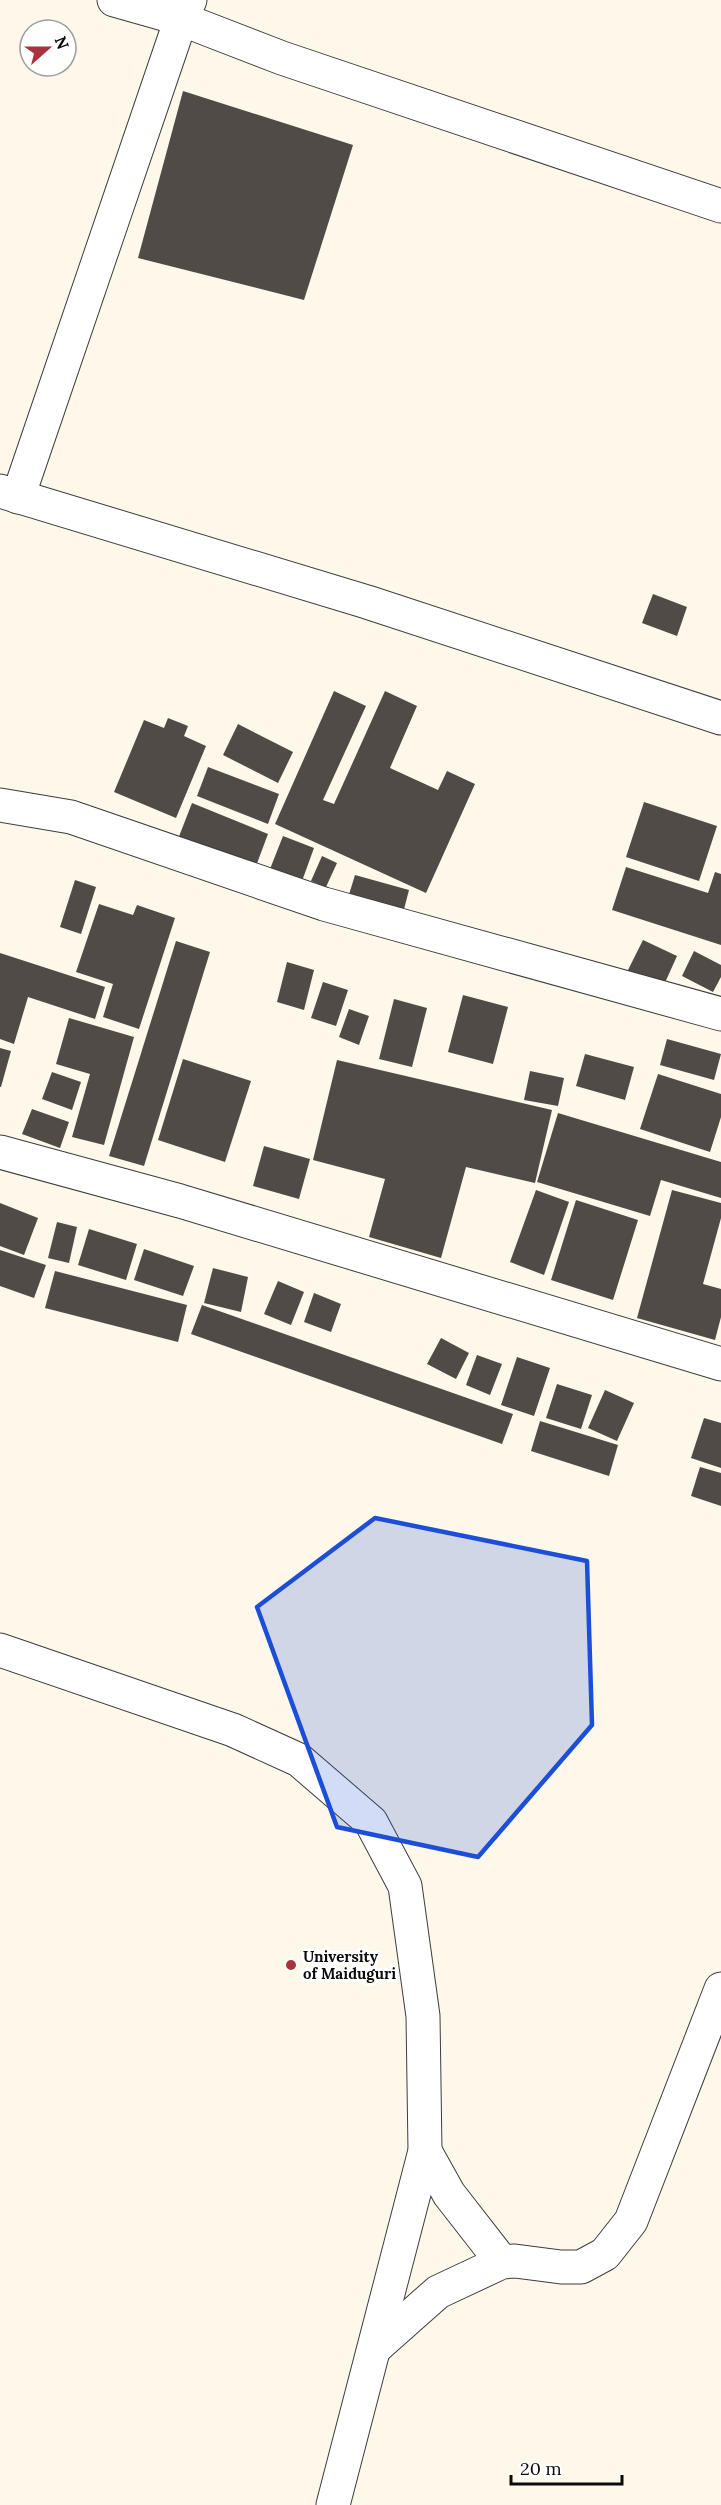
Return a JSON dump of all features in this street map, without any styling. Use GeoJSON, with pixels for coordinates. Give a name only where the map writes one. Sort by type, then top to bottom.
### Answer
{"type":"FeatureCollection","features":[{"type":"Feature","properties":{"kind":"street"},"geometry":{"type":"LineString","coordinates":[[114,0],[186,9],[282,58],[721,206]]}},
{"type":"Feature","properties":{"kind":"street"},"geometry":{"type":"LineString","coordinates":[[186,9],[9,494],[367,602],[721,718]]}},
{"type":"Feature","properties":{"kind":"street"},"geometry":{"type":"LineString","coordinates":[[0,805],[71,817],[324,904],[721,1014]]}},
{"type":"Feature","properties":{"kind":"street"},"geometry":{"type":"LineString","coordinates":[[0,1152],[180,1201],[721,1364]]}},
{"type":"Feature","properties":{"kind":"street"},"geometry":{"type":"LineString","coordinates":[[0,1650],[233,1730],[298,1760],[371,1822],[405,1886],[423,2016],[425,2151],[376,2348],[333,2505]]}},
{"type":"Feature","properties":{"kind":"street"},"geometry":{"type":"LineString","coordinates":[[376,2348],[438,2292],[502,2262],[515,2261],[561,2267],[581,2267],[605,2254],[631,2221],[721,1989]]}},
{"type":"Feature","properties":{"kind":"street"},"geometry":{"type":"LineString","coordinates":[[425,2151],[449,2194],[502,2262]]}},
{"type":"Feature","properties":{"kind":"highlighted area"},"geometry":{"type":"Polygon","coordinates":[[[375,1518],[587,1561],[592,1725],[478,1857],[337,1827],[257,1607],[375,1518]]]}},
{"type":"Feature","properties":{"kind":"building"},"geometry":{"type":"Polygon","coordinates":[[[183,91],[353,145],[304,300],[138,258],[183,91]]]}},
{"type":"Feature","properties":{"kind":"building"},"geometry":{"type":"Polygon","coordinates":[[[653,594],[687,607],[677,636],[642,623],[653,594]]]}},
{"type":"Feature","properties":{"kind":"building"},"geometry":{"type":"Polygon","coordinates":[[[334,691],[366,706],[323,800],[334,804],[385,691],[417,706],[390,768],[438,790],[447,771],[475,784],[426,893],[275,824],[334,691]]]}},
{"type":"Feature","properties":{"kind":"building"},"geometry":{"type":"Polygon","coordinates":[[[168,718],[188,726],[184,736],[206,746],[176,818],[114,792],[144,720],[164,728],[168,718]]]}},
{"type":"Feature","properties":{"kind":"building"},"geometry":{"type":"Polygon","coordinates":[[[238,724],[293,752],[278,783],[223,755],[238,724]]]}},
{"type":"Feature","properties":{"kind":"building"},"geometry":{"type":"Polygon","coordinates":[[[208,767],[279,794],[268,824],[197,796],[208,767]]]}},
{"type":"Feature","properties":{"kind":"building"},"geometry":{"type":"Polygon","coordinates":[[[644,802],[717,826],[699,881],[626,857],[644,802]]]}},
{"type":"Feature","properties":{"kind":"building"},"geometry":{"type":"Polygon","coordinates":[[[192,803],[268,834],[253,874],[178,839],[192,803]]]}},
{"type":"Feature","properties":{"kind":"building"},"geometry":{"type":"Polygon","coordinates":[[[283,836],[314,848],[302,881],[270,869],[283,836]]]}},
{"type":"Feature","properties":{"kind":"building"},"geometry":{"type":"Polygon","coordinates":[[[322,856],[337,863],[326,887],[311,881],[322,856]]]}},
{"type":"Feature","properties":{"kind":"building"},"geometry":{"type":"Polygon","coordinates":[[[626,867],[708,893],[715,872],[721,874],[721,945],[612,910],[626,867]]]}},
{"type":"Feature","properties":{"kind":"building"},"geometry":{"type":"Polygon","coordinates":[[[355,875],[409,890],[402,917],[347,901],[355,875]]]}},
{"type":"Feature","properties":{"kind":"building"},"geometry":{"type":"Polygon","coordinates":[[[75,880],[96,887],[81,934],[60,927],[75,880]]]}},
{"type":"Feature","properties":{"kind":"building"},"geometry":{"type":"Polygon","coordinates":[[[99,904],[133,915],[137,905],[175,918],[139,1029],[103,1017],[113,984],[76,972],[99,904]]]}},
{"type":"Feature","properties":{"kind":"building"},"geometry":{"type":"Polygon","coordinates":[[[643,940],[677,956],[659,996],[624,978],[643,940]]]}},
{"type":"Feature","properties":{"kind":"building"},"geometry":{"type":"Polygon","coordinates":[[[176,941],[210,952],[144,1166],[109,1156],[176,941]]]}},
{"type":"Feature","properties":{"kind":"building"},"geometry":{"type":"Polygon","coordinates":[[[694,951],[721,965],[721,977],[713,992],[682,976],[694,951]]]}},
{"type":"Feature","properties":{"kind":"building"},"geometry":{"type":"Polygon","coordinates":[[[0,953],[105,987],[95,1019],[28,997],[14,1044],[0,1039],[0,953]]]}},
{"type":"Feature","properties":{"kind":"building"},"geometry":{"type":"Polygon","coordinates":[[[287,962],[314,970],[304,1010],[277,1002],[287,962]]]}},
{"type":"Feature","properties":{"kind":"building"},"geometry":{"type":"Polygon","coordinates":[[[323,982],[348,990],[336,1026],[311,1018],[323,982]]]}},
{"type":"Feature","properties":{"kind":"building"},"geometry":{"type":"Polygon","coordinates":[[[463,995],[508,1007],[493,1064],[448,1052],[463,995]]]}},
{"type":"Feature","properties":{"kind":"building"},"geometry":{"type":"Polygon","coordinates":[[[394,999],[427,1008],[412,1067],[379,1059],[394,999]]]}},
{"type":"Feature","properties":{"kind":"building"},"geometry":{"type":"Polygon","coordinates":[[[349,1009],[369,1016],[359,1045],[339,1037],[349,1009]]]}},
{"type":"Feature","properties":{"kind":"building"},"geometry":{"type":"Polygon","coordinates":[[[69,1018],[134,1037],[104,1145],[72,1137],[90,1074],[56,1064],[69,1018]]]}},
{"type":"Feature","properties":{"kind":"building"},"geometry":{"type":"Polygon","coordinates":[[[667,1039],[721,1054],[714,1080],[660,1065],[667,1039]]]}},
{"type":"Feature","properties":{"kind":"building"},"geometry":{"type":"Polygon","coordinates":[[[0,1048],[11,1051],[1,1087],[0,1087],[0,1048]]]}},
{"type":"Feature","properties":{"kind":"building"},"geometry":{"type":"Polygon","coordinates":[[[585,1054],[634,1067],[625,1100],[576,1086],[585,1054]]]}},
{"type":"Feature","properties":{"kind":"building"},"geometry":{"type":"Polygon","coordinates":[[[183,1059],[251,1081],[225,1162],[158,1140],[183,1059]]]}},
{"type":"Feature","properties":{"kind":"building"},"geometry":{"type":"Polygon","coordinates":[[[337,1060],[552,1110],[535,1183],[466,1167],[441,1258],[369,1237],[385,1179],[313,1160],[337,1060]]]}},
{"type":"Feature","properties":{"kind":"building"},"geometry":{"type":"Polygon","coordinates":[[[530,1071],[564,1078],[558,1106],[524,1100],[530,1071]]]}},
{"type":"Feature","properties":{"kind":"building"},"geometry":{"type":"Polygon","coordinates":[[[52,1072],[81,1082],[72,1110],[42,1099],[52,1072]]]}},
{"type":"Feature","properties":{"kind":"building"},"geometry":{"type":"Polygon","coordinates":[[[658,1074],[721,1094],[721,1117],[710,1152],[640,1129],[658,1074]]]}},
{"type":"Feature","properties":{"kind":"building"},"geometry":{"type":"Polygon","coordinates":[[[32,1109],[69,1122],[60,1148],[22,1134],[32,1109]]]}},
{"type":"Feature","properties":{"kind":"building"},"geometry":{"type":"Polygon","coordinates":[[[558,1113],[721,1162],[721,1198],[661,1180],[650,1216],[537,1182],[558,1113]]]}},
{"type":"Feature","properties":{"kind":"building"},"geometry":{"type":"Polygon","coordinates":[[[264,1146],[310,1159],[299,1199],[253,1186],[264,1146]]]}},
{"type":"Feature","properties":{"kind":"building"},"geometry":{"type":"Polygon","coordinates":[[[536,1190],[569,1202],[544,1275],[510,1262],[536,1190]]]}},
{"type":"Feature","properties":{"kind":"building"},"geometry":{"type":"Polygon","coordinates":[[[672,1190],[721,1203],[721,1218],[703,1284],[721,1289],[721,1317],[715,1340],[637,1318],[672,1190]]]}},
{"type":"Feature","properties":{"kind":"building"},"geometry":{"type":"Polygon","coordinates":[[[576,1200],[638,1220],[613,1300],[551,1280],[576,1200]]]}},
{"type":"Feature","properties":{"kind":"building"},"geometry":{"type":"Polygon","coordinates":[[[0,1203],[38,1218],[24,1255],[0,1246],[0,1203]]]}},
{"type":"Feature","properties":{"kind":"building"},"geometry":{"type":"Polygon","coordinates":[[[57,1222],[77,1227],[69,1263],[48,1258],[57,1222]]]}},
{"type":"Feature","properties":{"kind":"building"},"geometry":{"type":"Polygon","coordinates":[[[89,1229],[137,1244],[126,1280],[78,1265],[89,1229]]]}},
{"type":"Feature","properties":{"kind":"building"},"geometry":{"type":"Polygon","coordinates":[[[144,1249],[194,1266],[183,1296],[134,1280],[144,1249]]]}},
{"type":"Feature","properties":{"kind":"building"},"geometry":{"type":"Polygon","coordinates":[[[0,1250],[46,1265],[34,1298],[0,1286],[0,1250]]]}},
{"type":"Feature","properties":{"kind":"building"},"geometry":{"type":"Polygon","coordinates":[[[213,1268],[248,1277],[241,1312],[204,1303],[213,1268]]]}},
{"type":"Feature","properties":{"kind":"building"},"geometry":{"type":"Polygon","coordinates":[[[55,1271],[187,1305],[178,1342],[45,1308],[55,1271]]]}},
{"type":"Feature","properties":{"kind":"building"},"geometry":{"type":"Polygon","coordinates":[[[278,1281],[304,1292],[291,1325],[264,1314],[278,1281]]]}},
{"type":"Feature","properties":{"kind":"building"},"geometry":{"type":"Polygon","coordinates":[[[314,1293],[341,1304],[331,1332],[304,1322],[314,1293]]]}},
{"type":"Feature","properties":{"kind":"building"},"geometry":{"type":"Polygon","coordinates":[[[202,1305],[513,1414],[502,1444],[191,1334],[202,1305]]]}},
{"type":"Feature","properties":{"kind":"building"},"geometry":{"type":"Polygon","coordinates":[[[441,1338],[469,1353],[456,1379],[427,1364],[441,1338]]]}},
{"type":"Feature","properties":{"kind":"building"},"geometry":{"type":"Polygon","coordinates":[[[477,1355],[502,1364],[490,1395],[466,1385],[477,1355]]]}},
{"type":"Feature","properties":{"kind":"building"},"geometry":{"type":"Polygon","coordinates":[[[517,1357],[550,1368],[534,1416],[501,1405],[517,1357]]]}},
{"type":"Feature","properties":{"kind":"building"},"geometry":{"type":"Polygon","coordinates":[[[557,1384],[592,1395],[581,1429],[546,1418],[557,1384]]]}},
{"type":"Feature","properties":{"kind":"building"},"geometry":{"type":"Polygon","coordinates":[[[605,1390],[634,1403],[617,1441],[588,1428],[605,1390]]]}},
{"type":"Feature","properties":{"kind":"building"},"geometry":{"type":"Polygon","coordinates":[[[704,1418],[721,1423],[721,1468],[691,1458],[704,1418]]]}},
{"type":"Feature","properties":{"kind":"building"},"geometry":{"type":"Polygon","coordinates":[[[540,1421],[618,1445],[609,1476],[531,1451],[540,1421]]]}},
{"type":"Feature","properties":{"kind":"building"},"geometry":{"type":"Polygon","coordinates":[[[700,1467],[721,1473],[721,1506],[691,1496],[700,1467]]]}},
{"type":"Feature","properties":{"kind":"place","name":"University of Maiduguri"},"geometry":{"type":"Point","coordinates":[291,1965]}}]}
